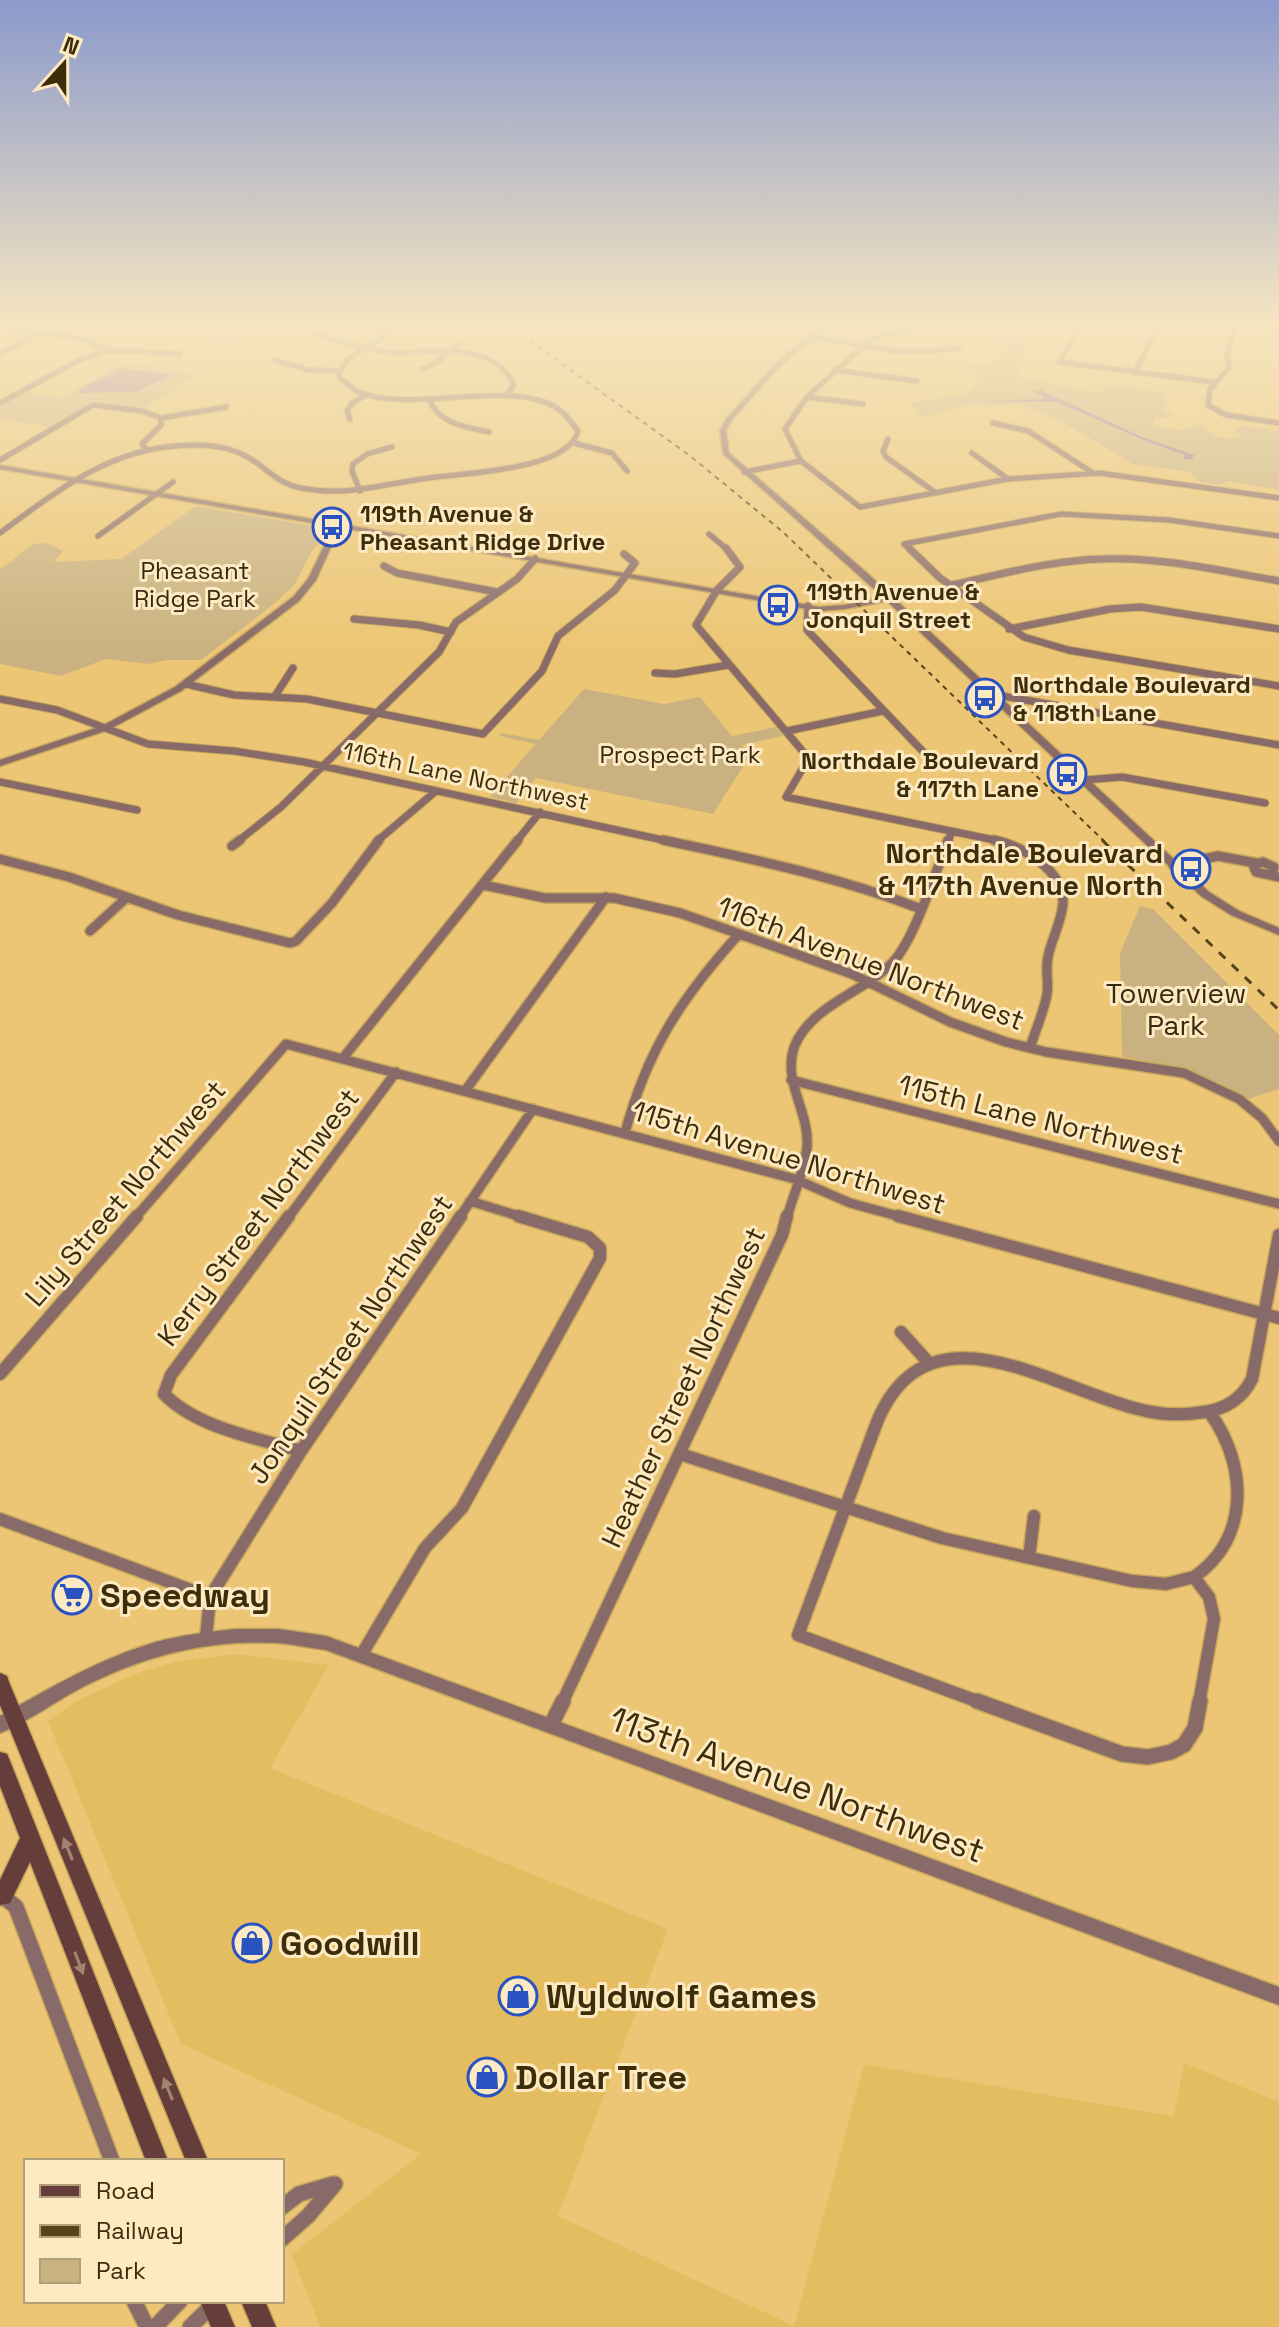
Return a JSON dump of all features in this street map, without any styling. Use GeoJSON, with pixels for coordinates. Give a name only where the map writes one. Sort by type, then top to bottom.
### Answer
{"type":"FeatureCollection","features":[{"type":"Feature","properties":{"kind":"main road"},"geometry":{"type":"LineString","coordinates":[[0,1682],[7,1721],[196,2159]]}},
{"type":"Feature","properties":{"kind":"main road"},"geometry":{"type":"LineString","coordinates":[[0,1761],[156,2159]]}},
{"type":"Feature","properties":{"kind":"main road"},"geometry":{"type":"LineString","coordinates":[[2,1897],[31,1838]]}},
{"type":"Feature","properties":{"kind":"main road"},"geometry":{"type":"LineString","coordinates":[[254,2303],[264,2327]]}},
{"type":"Feature","properties":{"kind":"street"},"geometry":{"type":"LineString","coordinates":[[0,460],[49,432]]}},
{"type":"Feature","properties":{"kind":"street"},"geometry":{"type":"LineString","coordinates":[[146,449],[143,440],[153,432]]}},
{"type":"Feature","properties":{"kind":"street"},"geometry":{"type":"LineString","coordinates":[[574,443],[576,432]]}},
{"type":"Feature","properties":{"kind":"street"},"geometry":{"type":"LineString","coordinates":[[723,432],[726,454],[744,472],[888,598],[1205,894],[1235,913],[1279,932]]}},
{"type":"Feature","properties":{"kind":"street"},"geometry":{"type":"LineString","coordinates":[[786,432],[801,461],[860,507],[1008,479],[1093,473],[1279,498]]}},
{"type":"Feature","properties":{"kind":"street"},"geometry":{"type":"LineString","coordinates":[[1029,432],[1093,473]]}},
{"type":"Feature","properties":{"kind":"street"},"geometry":{"type":"LineString","coordinates":[[888,439],[883,451],[886,457],[936,493]]}},
{"type":"Feature","properties":{"kind":"street"},"geometry":{"type":"LineString","coordinates":[[0,533],[107,461],[146,449],[183,445],[224,449],[252,459],[270,477],[288,485],[320,491],[360,491],[514,465],[551,456],[574,443],[612,453],[627,471]]}},
{"type":"Feature","properties":{"kind":"street"},"geometry":{"type":"LineString","coordinates":[[360,491],[352,471],[353,464],[367,454],[392,447]]}},
{"type":"Feature","properties":{"kind":"street"},"geometry":{"type":"LineString","coordinates":[[972,453],[1008,479]]}},
{"type":"Feature","properties":{"kind":"street"},"geometry":{"type":"LineString","coordinates":[[744,472],[801,461]]}},
{"type":"Feature","properties":{"kind":"street"},"geometry":{"type":"LineString","coordinates":[[0,467],[808,606],[840,608],[888,598]]}},
{"type":"Feature","properties":{"kind":"street"},"geometry":{"type":"LineString","coordinates":[[98,536],[173,482]]}},
{"type":"Feature","properties":{"kind":"street"},"geometry":{"type":"LineString","coordinates":[[1279,536],[1169,520],[1061,514],[904,544],[1009,629],[1036,641],[1068,650],[1279,686]]}},
{"type":"Feature","properties":{"kind":"street"},"geometry":{"type":"LineString","coordinates":[[0,763],[105,728],[186,684],[302,594],[328,546],[347,526]]}},
{"type":"Feature","properties":{"kind":"street"},"geometry":{"type":"LineString","coordinates":[[709,534],[740,564],[737,573],[717,590],[696,625],[787,731],[806,759],[786,797],[1001,841],[1027,853],[1057,883],[1063,905],[1047,959],[1049,988],[1030,1048]]}},
{"type":"Feature","properties":{"kind":"street"},"geometry":{"type":"LineString","coordinates":[[186,684],[234,695],[275,696],[378,713],[483,734],[542,671],[547,654],[558,636],[615,590],[628,575],[635,563],[624,554]]}},
{"type":"Feature","properties":{"kind":"street"},"geometry":{"type":"LineString","coordinates":[[232,846],[325,767],[439,652],[469,611],[517,579],[535,559]]}},
{"type":"Feature","properties":{"kind":"street"},"geometry":{"type":"LineString","coordinates":[[952,585],[1039,566],[1103,559],[1177,565],[1279,581]]}},
{"type":"Feature","properties":{"kind":"street"},"geometry":{"type":"LineString","coordinates":[[384,566],[397,573],[497,592]]}},
{"type":"Feature","properties":{"kind":"street"},"geometry":{"type":"LineString","coordinates":[[808,606],[807,630],[932,761]]}},
{"type":"Feature","properties":{"kind":"street"},"geometry":{"type":"LineString","coordinates":[[1009,629],[1131,607],[1175,611],[1279,629]]}},
{"type":"Feature","properties":{"kind":"street"},"geometry":{"type":"LineString","coordinates":[[354,619],[419,625],[451,632]]}},
{"type":"Feature","properties":{"kind":"street"},"geometry":{"type":"LineString","coordinates":[[655,673],[675,674],[728,665]]}},
{"type":"Feature","properties":{"kind":"street"},"geometry":{"type":"LineString","coordinates":[[275,696],[293,668]]}},
{"type":"Feature","properties":{"kind":"street"},"geometry":{"type":"LineString","coordinates":[[991,694],[1279,745]]}},
{"type":"Feature","properties":{"kind":"street","name":"116th Lane Northwest"},"geometry":{"type":"LineString","coordinates":[[0,699],[57,710],[148,744],[234,751],[325,767],[807,871],[867,888],[921,909]]}},
{"type":"Feature","properties":{"kind":"street"},"geometry":{"type":"LineString","coordinates":[[787,731],[883,711]]}},
{"type":"Feature","properties":{"kind":"street"},"geometry":{"type":"LineString","coordinates":[[1084,780],[1122,777],[1265,803]]}},
{"type":"Feature","properties":{"kind":"street"},"geometry":{"type":"LineString","coordinates":[[0,782],[137,810]]}},
{"type":"Feature","properties":{"kind":"street"},"geometry":{"type":"LineString","coordinates":[[0,859],[69,877],[125,899],[290,943],[296,941],[332,903],[376,842],[436,791]]}},
{"type":"Feature","properties":{"kind":"street","name":"Kerry Street Northwest"},"geometry":{"type":"LineString","coordinates":[[343,1058],[540,812]]}},
{"type":"Feature","properties":{"kind":"street","name":"Heather Street Northwest"},"geometry":{"type":"LineString","coordinates":[[551,1725],[776,1248],[807,1146],[803,1115],[791,1080],[791,1058],[804,1030],[824,1011],[870,981],[896,959],[921,909],[952,831]]}},
{"type":"Feature","properties":{"kind":"street"},"geometry":{"type":"LineString","coordinates":[[1173,865],[1232,856],[1272,865],[1276,876]]}},
{"type":"Feature","properties":{"kind":"street","name":"116th Avenue Northwest"},"geometry":{"type":"LineString","coordinates":[[483,885],[545,898],[606,897],[680,913],[870,981],[950,1022],[1030,1048],[1173,1070],[1239,1099],[1262,1118],[1279,1141]]}},
{"type":"Feature","properties":{"kind":"street"},"geometry":{"type":"LineString","coordinates":[[465,1091],[606,897]]}},
{"type":"Feature","properties":{"kind":"street"},"geometry":{"type":"LineString","coordinates":[[90,931],[125,899]]}},
{"type":"Feature","properties":{"kind":"street"},"geometry":{"type":"LineString","coordinates":[[625,1133],[635,1091],[668,1021],[700,976],[739,934]]}},
{"type":"Feature","properties":{"kind":"street","name":"115th Avenue Northwest"},"geometry":{"type":"LineString","coordinates":[[286,1044],[795,1179],[850,1203],[1279,1318]]}},
{"type":"Feature","properties":{"kind":"street","name":"Lily Street Northwest"},"geometry":{"type":"LineString","coordinates":[[0,1374],[286,1044]]}},
{"type":"Feature","properties":{"kind":"street","name":"Kerry Street Northwest"},"geometry":{"type":"LineString","coordinates":[[301,1451],[212,1423],[169,1403],[164,1394],[171,1375],[396,1072]]}},
{"type":"Feature","properties":{"kind":"street","name":"115th Lane Northwest"},"geometry":{"type":"LineString","coordinates":[[791,1080],[1279,1204]]}},
{"type":"Feature","properties":{"kind":"street","name":"Jonquil Street Northwest"},"geometry":{"type":"LineString","coordinates":[[210,1597],[301,1451],[533,1109]]}},
{"type":"Feature","properties":{"kind":"street"},"geometry":{"type":"LineString","coordinates":[[362,1654],[425,1548],[462,1508],[595,1271],[600,1248],[588,1237],[470,1201]]}},
{"type":"Feature","properties":{"kind":"street"},"geometry":{"type":"LineString","coordinates":[[1194,1577],[1209,1597],[1214,1619],[1195,1728],[1184,1745],[1156,1756],[1122,1754],[798,1635],[889,1397],[906,1376],[929,1363],[981,1356],[1149,1413],[1185,1416],[1210,1413],[1229,1404],[1249,1386],[1256,1364],[1279,1235]]}},
{"type":"Feature","properties":{"kind":"street"},"geometry":{"type":"LineString","coordinates":[[901,1332],[929,1363]]}},
{"type":"Feature","properties":{"kind":"street"},"geometry":{"type":"LineString","coordinates":[[680,1454],[932,1536],[1132,1581],[1166,1584],[1194,1577],[1211,1566],[1225,1546],[1238,1479],[1228,1439],[1210,1413]]}},
{"type":"Feature","properties":{"kind":"street"},"geometry":{"type":"LineString","coordinates":[[1029,1558],[1034,1516]]}},
{"type":"Feature","properties":{"kind":"street"},"geometry":{"type":"LineString","coordinates":[[0,1519],[210,1597],[206,1638]]}},
{"type":"Feature","properties":{"kind":"street","name":"113th Avenue Northwest"},"geometry":{"type":"LineString","coordinates":[[7,1721],[123,1658],[158,1647],[206,1638],[292,1636],[362,1654],[1279,1996]]}},
{"type":"Feature","properties":{"kind":"street"},"geometry":{"type":"LineString","coordinates":[[2,1897],[16,1907],[111,2159]]}},
{"type":"Feature","properties":{"kind":"street"},"geometry":{"type":"LineString","coordinates":[[284,2205],[299,2194],[335,2184],[308,2216],[284,2237]]}},
{"type":"Feature","properties":{"kind":"street"},"geometry":{"type":"LineString","coordinates":[[135,2303],[147,2327]]}},
{"type":"Feature","properties":{"kind":"street"},"geometry":{"type":"LineString","coordinates":[[155,2327],[178,2303]]}},
{"type":"Feature","properties":{"kind":"street"},"geometry":{"type":"LineString","coordinates":[[190,2327],[216,2308]]}},
{"type":"Feature","properties":{"kind":"shaded area"},"geometry":{"type":"Polygon","coordinates":[[[1124,432],[1194,455],[1192,459],[1183,459],[1185,455],[1124,432]]]}},
{"type":"Feature","properties":{"kind":"shaded area"},"geometry":{"type":"Polygon","coordinates":[[[238,1654],[329,1665],[270,1768],[668,1929],[558,2216],[794,2326],[864,2064],[1174,2116],[1184,2063],[1279,2102],[1279,2327],[320,2327],[292,2254],[421,2154],[181,2044],[48,1721],[75,1702],[132,1675],[178,1661],[238,1654]]]}},
{"type":"Feature","properties":{"kind":"green space"},"geometry":{"type":"Polygon","coordinates":[[[1079,432],[1209,432],[1224,438],[1241,437],[1238,432],[1279,432],[1279,490],[1228,481],[1220,485],[1200,482],[1190,472],[1133,464],[1079,432]]]}},
{"type":"Feature","properties":{"kind":"green space","name":"Pheasant Ridge Park"},"geometry":{"type":"Polygon","coordinates":[[[196,506],[331,529],[311,552],[295,584],[201,660],[169,660],[148,664],[106,659],[61,676],[0,664],[0,569],[29,547],[43,543],[63,551],[54,562],[121,559],[196,506]]]}},
{"type":"Feature","properties":{"kind":"green space","name":"Prospect Park"},"geometry":{"type":"Polygon","coordinates":[[[584,689],[664,704],[700,697],[732,736],[776,727],[783,736],[742,745],[749,757],[713,814],[536,778],[516,803],[490,797],[535,744],[500,736],[501,733],[539,740],[584,689]]]}},
{"type":"Feature","properties":{"kind":"green space","name":"Towerview Park"},"geometry":{"type":"Polygon","coordinates":[[[1140,906],[1153,909],[1279,1035],[1279,1089],[1248,1099],[1218,1082],[1188,1071],[1122,1057],[1120,953],[1140,906]]]}},
{"type":"Feature","properties":{"kind":"railway"},"geometry":{"type":"LineString","coordinates":[[656,432],[783,532],[1105,842]]}},
{"type":"Feature","properties":{"kind":"railway"},"geometry":{"type":"LineString","coordinates":[[1102,840],[1279,1010]]}},
{"type":"Feature","properties":{"kind":"place","name":"119th Avenue & Pheasant Ridge Drive"},"geometry":{"type":"Point","coordinates":[332,527]}},
{"type":"Feature","properties":{"kind":"place","name":"119th Avenue & Jonquil Street"},"geometry":{"type":"Point","coordinates":[778,605]}},
{"type":"Feature","properties":{"kind":"place","name":"Northdale Boulevard & 118th Lane"},"geometry":{"type":"Point","coordinates":[985,698]}},
{"type":"Feature","properties":{"kind":"place","name":"Northdale Boulevard & 117th Lane"},"geometry":{"type":"Point","coordinates":[1067,774]}},
{"type":"Feature","properties":{"kind":"place","name":"Northdale Boulevard & 117th Avenue North"},"geometry":{"type":"Point","coordinates":[1191,869]}},
{"type":"Feature","properties":{"kind":"place","name":"Speedway"},"geometry":{"type":"Point","coordinates":[72,1595]}},
{"type":"Feature","properties":{"kind":"place","name":"Goodwill"},"geometry":{"type":"Point","coordinates":[252,1943]}},
{"type":"Feature","properties":{"kind":"place","name":"Wyldwolf Games"},"geometry":{"type":"Point","coordinates":[518,1996]}},
{"type":"Feature","properties":{"kind":"place","name":"Dollar Tree"},"geometry":{"type":"Point","coordinates":[487,2077]}}]}
